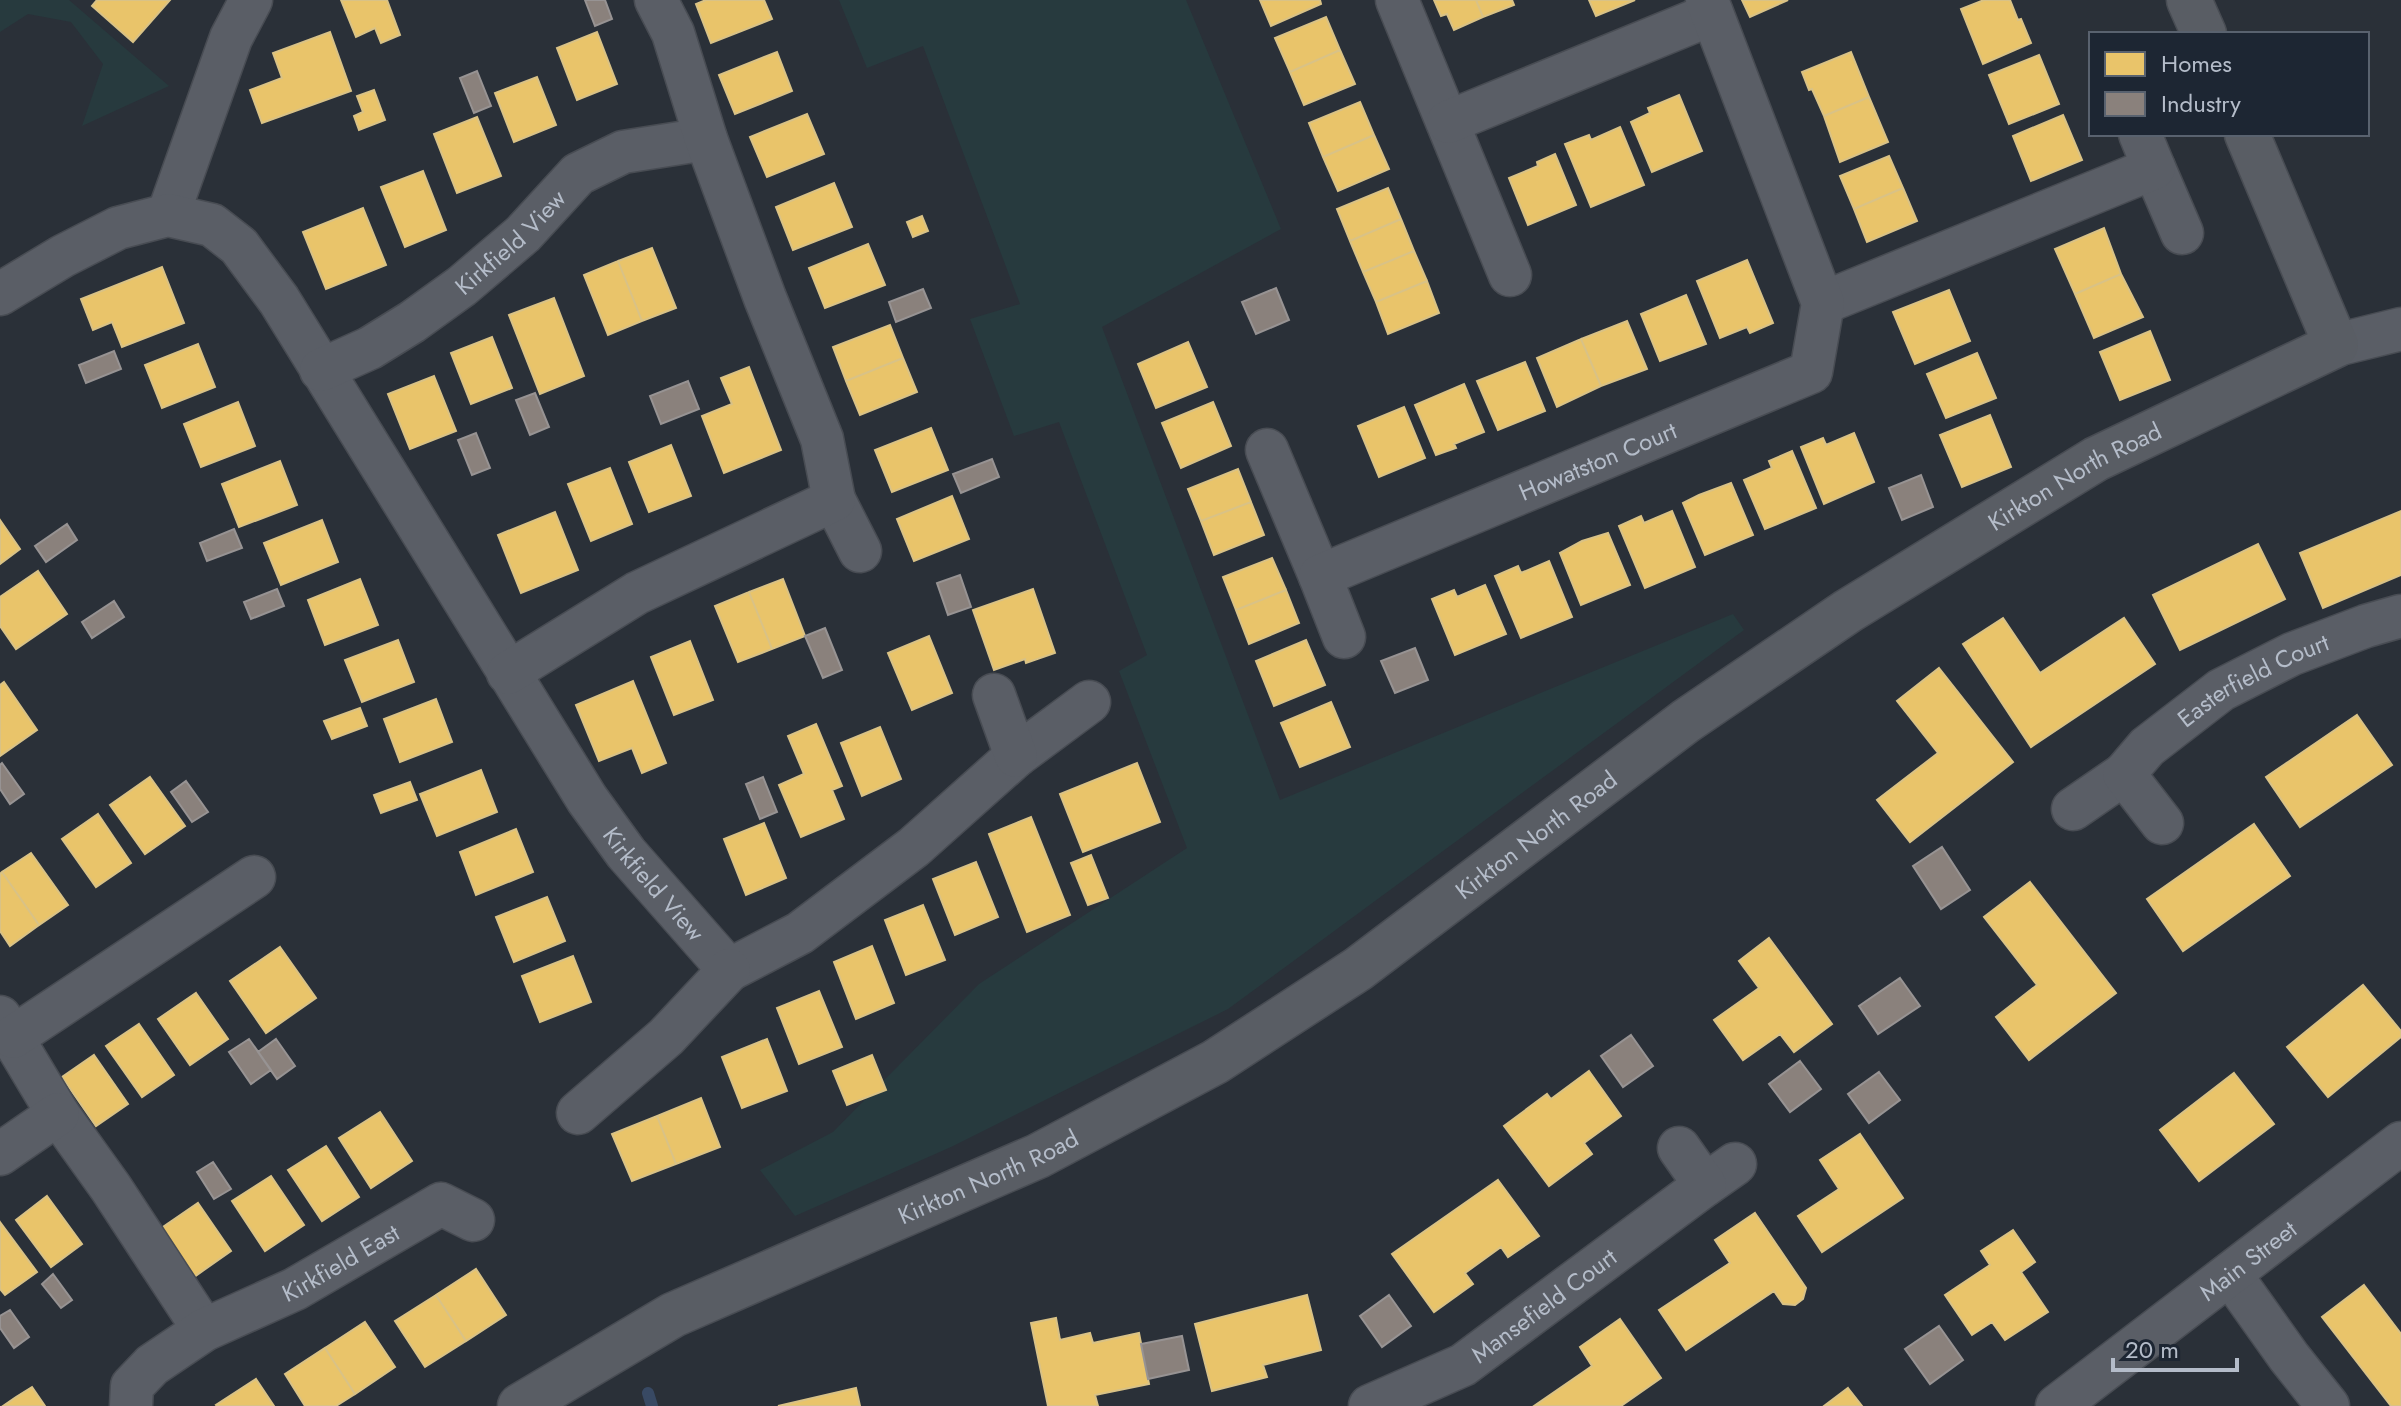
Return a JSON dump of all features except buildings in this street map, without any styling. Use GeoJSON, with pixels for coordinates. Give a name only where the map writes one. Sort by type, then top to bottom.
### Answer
{"type":"FeatureCollection","features":[{"type":"Feature","properties":{"kind":"main road"},"geometry":{"type":"LineString","coordinates":[[2189,0],[2203,32]]}},
{"type":"Feature","properties":{"kind":"main road"},"geometry":{"type":"LineString","coordinates":[[2248,136],[2336,345]]}},
{"type":"Feature","properties":{"kind":"main road","name":"Kirkton North Road"},"geometry":{"type":"LineString","coordinates":[[520,1406],[673,1315],[1038,1156],[1215,1062],[1358,969],[1686,721],[1848,611],[2096,459],[2336,345]]}},
{"type":"Feature","properties":{"kind":"street"},"geometry":{"type":"LineString","coordinates":[[168,215],[231,38],[251,0]]}},
{"type":"Feature","properties":{"kind":"street"},"geometry":{"type":"LineString","coordinates":[[656,0],[673,33],[706,139],[822,439],[834,500],[860,551]]}},
{"type":"Feature","properties":{"kind":"street"},"geometry":{"type":"LineString","coordinates":[[1397,0],[1510,275]]}},
{"type":"Feature","properties":{"kind":"street"},"geometry":{"type":"LineString","coordinates":[[1448,122],[1710,7],[1823,303],[2147,151],[2182,233]]}},
{"type":"Feature","properties":{"kind":"street","name":"Kirkfield View"},"geometry":{"type":"LineString","coordinates":[[321,370],[370,348],[462,286],[523,234],[578,174],[623,152],[706,139]]}},
{"type":"Feature","properties":{"kind":"street","name":"Kirkfield View"},"geometry":{"type":"LineString","coordinates":[[0,294],[63,256],[118,228],[168,215],[212,225],[239,246],[279,300],[587,799],[626,853],[729,970]]}},
{"type":"Feature","properties":{"kind":"street","name":"Howatston Court"},"geometry":{"type":"LineString","coordinates":[[1320,576],[1811,372],[1823,303]]}},
{"type":"Feature","properties":{"kind":"street"},"geometry":{"type":"LineString","coordinates":[[2336,345],[2401,329]]}},
{"type":"Feature","properties":{"kind":"street"},"geometry":{"type":"LineString","coordinates":[[1267,450],[1344,637]]}},
{"type":"Feature","properties":{"kind":"street"},"geometry":{"type":"LineString","coordinates":[[508,673],[637,593],[834,500]]}},
{"type":"Feature","properties":{"kind":"street","name":"Easterfield Court"},"geometry":{"type":"LineString","coordinates":[[2073,809],[2124,774],[2147,747],[2221,690],[2292,654],[2401,616]]}},
{"type":"Feature","properties":{"kind":"street"},"geometry":{"type":"LineString","coordinates":[[994,695],[1016,756]]}},
{"type":"Feature","properties":{"kind":"street"},"geometry":{"type":"LineString","coordinates":[[578,1113],[666,1037],[729,970],[800,933],[914,847],[1016,756],[1089,702]]}},
{"type":"Feature","properties":{"kind":"street"},"geometry":{"type":"LineString","coordinates":[[2124,774],[2162,823]]}},
{"type":"Feature","properties":{"kind":"street"},"geometry":{"type":"LineString","coordinates":[[204,1330],[111,1188],[58,1114],[6,1027],[254,877]]}},
{"type":"Feature","properties":{"kind":"street"},"geometry":{"type":"LineString","coordinates":[[0,1154],[58,1114]]}},
{"type":"Feature","properties":{"kind":"street","name":"Main Street"},"geometry":{"type":"LineString","coordinates":[[2057,1406],[2401,1143]]}},
{"type":"Feature","properties":{"kind":"street","name":"Mansefield Court"},"geometry":{"type":"LineString","coordinates":[[1370,1406],[1463,1365],[1720,1175],[1679,1148]]}},
{"type":"Feature","properties":{"kind":"street","name":"Kirkfield East"},"geometry":{"type":"LineString","coordinates":[[131,1406],[132,1386],[152,1365],[204,1330],[295,1289],[441,1204],[473,1220]]}},
{"type":"Feature","properties":{"kind":"street"},"geometry":{"type":"LineString","coordinates":[[2230,1274],[2328,1406]]}},
{"type":"Feature","properties":{"kind":"green space"},"geometry":{"type":"Polygon","coordinates":[[[0,0],[69,0],[169,86],[82,126],[103,64],[71,22],[28,14],[0,32],[0,0]]]}},
{"type":"Feature","properties":{"kind":"green space"},"geometry":{"type":"Polygon","coordinates":[[[839,0],[1186,0],[1281,229],[1102,327],[1280,800],[1733,614],[1744,630],[1228,1009],[951,1147],[795,1216],[760,1170],[833,1132],[979,984],[1187,848],[1119,671],[1147,655],[1059,422],[1014,436],[970,319],[1020,304],[923,46],[867,68],[839,0]]]}},
{"type":"Feature","properties":{"kind":"waterway"},"geometry":{"type":"LineString","coordinates":[[648,1393],[652,1406]]}}]}
